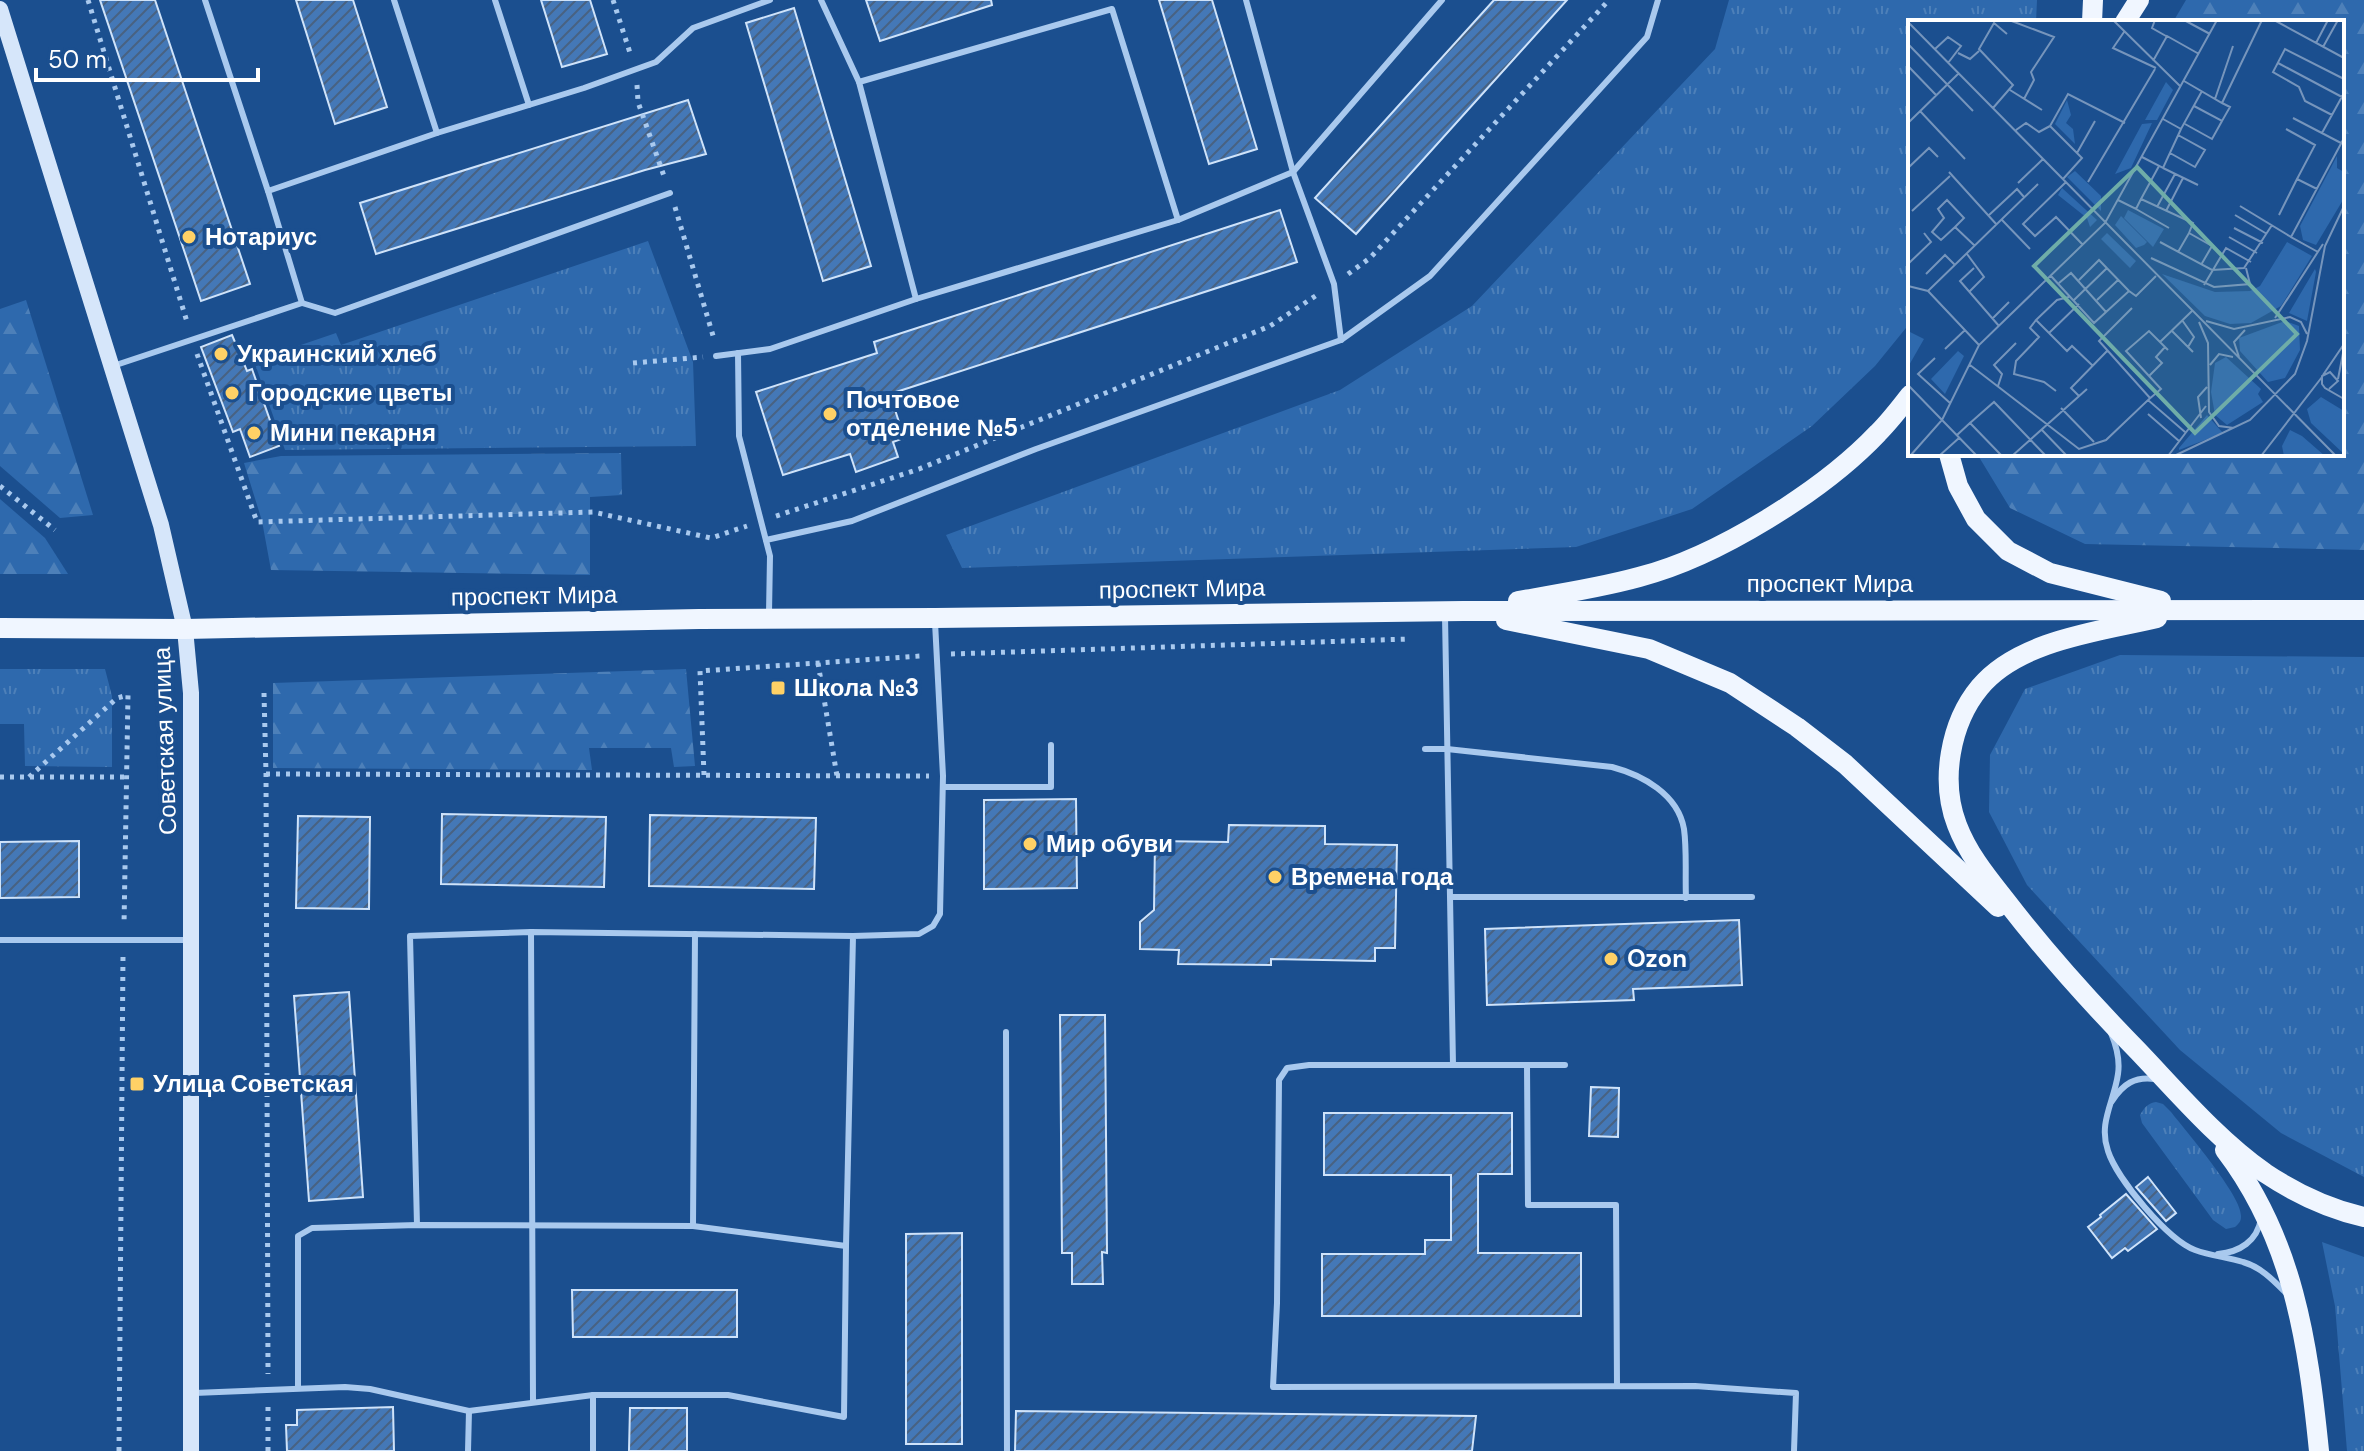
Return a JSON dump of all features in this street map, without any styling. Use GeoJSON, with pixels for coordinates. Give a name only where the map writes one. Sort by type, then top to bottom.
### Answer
{"type":"FeatureCollection","features":[{"type":"Feature","properties":{"kind":"main road"},"geometry":{"type":"LineString","coordinates":[[2092,20],[2093,0]]}},
{"type":"Feature","properties":{"kind":"main road"},"geometry":{"type":"LineString","coordinates":[[2126,20],[2139,0]]}},
{"type":"Feature","properties":{"kind":"main road","name":"Советская улица"},"geometry":{"type":"LineString","coordinates":[[0,9],[161,525],[185,629],[191,693],[193,940],[191,1451]]}},
{"type":"Feature","properties":{"kind":"main road"},"geometry":{"type":"LineString","coordinates":[[1454,611],[1642,577],[1709,550],[1763,522],[1829,477],[1878,434],[1908,397]]}},
{"type":"Feature","properties":{"kind":"main road"},"geometry":{"type":"LineString","coordinates":[[1950,456],[1958,486],[1976,519],[2008,551],[2050,573],[2192,609]]}},
{"type":"Feature","properties":{"kind":"main road"},"geometry":{"type":"LineString","coordinates":[[2043,949],[1972,856],[1956,823],[1949,790],[1950,752],[1961,718],[1980,687],[2006,663],[2048,644],[2192,609]]}},
{"type":"Feature","properties":{"kind":"main road","name":"проспект Мира"},"geometry":{"type":"LineString","coordinates":[[0,628],[185,629],[769,618],[1454,611],[2364,610]]}},
{"type":"Feature","properties":{"kind":"main road"},"geometry":{"type":"LineString","coordinates":[[1454,611],[1649,649],[1730,683],[1797,727],[1845,764],[2043,949],[2198,1115],[2241,1171],[2260,1203],[2285,1262],[2296,1303],[2319,1451]]}},
{"type":"Feature","properties":{"kind":"main road"},"geometry":{"type":"LineString","coordinates":[[2198,1115],[2241,1153],[2288,1188],[2364,1217]]}},
{"type":"Feature","properties":{"kind":"lane"},"geometry":{"type":"LineString","coordinates":[[205,0],[302,303]]}},
{"type":"Feature","properties":{"kind":"lane"},"geometry":{"type":"LineString","coordinates":[[394,0],[437,133]]}},
{"type":"Feature","properties":{"kind":"lane"},"geometry":{"type":"LineString","coordinates":[[495,0],[529,105]]}},
{"type":"Feature","properties":{"kind":"lane"},"geometry":{"type":"LineString","coordinates":[[268,191],[656,62],[693,28],[770,0]]}},
{"type":"Feature","properties":{"kind":"lane"},"geometry":{"type":"LineString","coordinates":[[821,0],[859,82],[916,299]]}},
{"type":"Feature","properties":{"kind":"lane"},"geometry":{"type":"LineString","coordinates":[[1109,0],[1178,220]]}},
{"type":"Feature","properties":{"kind":"lane"},"geometry":{"type":"LineString","coordinates":[[1246,0],[1293,172],[1334,284],[1341,340]]}},
{"type":"Feature","properties":{"kind":"lane"},"geometry":{"type":"LineString","coordinates":[[716,356],[770,349],[916,299],[1178,220],[1293,172],[1442,0]]}},
{"type":"Feature","properties":{"kind":"lane"},"geometry":{"type":"LineString","coordinates":[[766,540],[852,521],[1036,449],[1341,340],[1430,276],[1647,37],[1658,0]]}},
{"type":"Feature","properties":{"kind":"lane"},"geometry":{"type":"LineString","coordinates":[[859,82],[1112,9]]}},
{"type":"Feature","properties":{"kind":"lane"},"geometry":{"type":"LineString","coordinates":[[112,366],[302,303],[335,313],[670,193]]}},
{"type":"Feature","properties":{"kind":"lane"},"geometry":{"type":"LineString","coordinates":[[738,353],[739,436],[770,556],[769,618]]}},
{"type":"Feature","properties":{"kind":"lane"},"geometry":{"type":"LineString","coordinates":[[1453,1065],[1446,638],[1454,611]]}},
{"type":"Feature","properties":{"kind":"lane"},"geometry":{"type":"LineString","coordinates":[[417,1225],[410,936],[531,932],[853,936],[919,934],[933,926],[940,914],[942,897],[943,787],[935,618]]}},
{"type":"Feature","properties":{"kind":"lane"},"geometry":{"type":"LineString","coordinates":[[943,787],[1051,787],[1051,745]]}},
{"type":"Feature","properties":{"kind":"lane"},"geometry":{"type":"LineString","coordinates":[[1425,749],[1612,767],[1633,772],[1652,782],[1678,810],[1684,828],[1686,898]]}},
{"type":"Feature","properties":{"kind":"lane"},"geometry":{"type":"LineString","coordinates":[[1451,897],[1752,897]]}},
{"type":"Feature","properties":{"kind":"lane"},"geometry":{"type":"LineString","coordinates":[[531,932],[533,1402]]}},
{"type":"Feature","properties":{"kind":"lane"},"geometry":{"type":"LineString","coordinates":[[693,1226],[695,934]]}},
{"type":"Feature","properties":{"kind":"lane"},"geometry":{"type":"LineString","coordinates":[[191,1393],[345,1387],[370,1389],[469,1411],[593,1395],[728,1395],[844,1417],[853,936]]}},
{"type":"Feature","properties":{"kind":"lane"},"geometry":{"type":"LineString","coordinates":[[0,940],[193,940]]}},
{"type":"Feature","properties":{"kind":"lane"},"geometry":{"type":"LineString","coordinates":[[2103,1015],[2117,1053],[2118,1074],[2103,1129],[2107,1149],[2123,1179],[2178,1241],[2194,1250],[2245,1262],[2259,1269],[2296,1303]]}},
{"type":"Feature","properties":{"kind":"lane"},"geometry":{"type":"LineString","coordinates":[[1006,1032],[1007,1451]]}},
{"type":"Feature","properties":{"kind":"lane"},"geometry":{"type":"LineString","coordinates":[[1565,1065],[1309,1065],[1287,1068],[1279,1080],[1273,1387],[1695,1386],[1796,1393],[1794,1451]]}},
{"type":"Feature","properties":{"kind":"lane"},"geometry":{"type":"LineString","coordinates":[[1527,1065],[1528,1205],[1616,1205],[1617,1386]]}},
{"type":"Feature","properties":{"kind":"lane"},"geometry":{"type":"LineString","coordinates":[[2107,1110],[2129,1081],[2156,1079],[2173,1088]]}},
{"type":"Feature","properties":{"kind":"lane"},"geometry":{"type":"LineString","coordinates":[[2210,1255],[2234,1252],[2251,1240],[2260,1223],[2260,1203]]}},
{"type":"Feature","properties":{"kind":"lane"},"geometry":{"type":"LineString","coordinates":[[298,1388],[298,1236],[312,1228],[417,1225],[693,1226],[846,1246]]}},
{"type":"Feature","properties":{"kind":"lane"},"geometry":{"type":"LineString","coordinates":[[593,1395],[593,1451]]}},
{"type":"Feature","properties":{"kind":"lane"},"geometry":{"type":"LineString","coordinates":[[468,1451],[469,1411]]}},
{"type":"Feature","properties":{"kind":"path"},"geometry":{"type":"LineString","coordinates":[[88,0],[193,341],[257,522],[593,512],[711,538],[919,469],[1270,326],[1370,258],[1609,0]]}},
{"type":"Feature","properties":{"kind":"path"},"geometry":{"type":"LineString","coordinates":[[633,363],[716,356]]}},
{"type":"Feature","properties":{"kind":"path"},"geometry":{"type":"LineString","coordinates":[[0,486],[55,530]]}},
{"type":"Feature","properties":{"kind":"path"},"geometry":{"type":"LineString","coordinates":[[704,775],[700,671],[937,654],[1446,638]]}},
{"type":"Feature","properties":{"kind":"path"},"geometry":{"type":"LineString","coordinates":[[818,663],[837,776]]}},
{"type":"Feature","properties":{"kind":"path"},"geometry":{"type":"LineString","coordinates":[[264,693],[268,1451]]}},
{"type":"Feature","properties":{"kind":"path"},"geometry":{"type":"LineString","coordinates":[[29,777],[117,698],[128,695],[119,1451]]}},
{"type":"Feature","properties":{"kind":"path"},"geometry":{"type":"LineString","coordinates":[[266,774],[943,776]]}},
{"type":"Feature","properties":{"kind":"path"},"geometry":{"type":"LineString","coordinates":[[0,777],[128,777]]}},
{"type":"Feature","properties":{"kind":"green space"},"geometry":{"type":"Polygon","coordinates":[[[1729,0],[2037,0],[2036,20],[1908,20],[1908,325],[1875,366],[1812,426],[1692,509],[1576,547],[962,568],[946,535],[1340,390],[1472,306],[1715,49],[1729,0]]]}},
{"type":"Feature","properties":{"kind":"green space"},"geometry":{"type":"Polygon","coordinates":[[[2186,0],[2364,0],[2364,550],[2085,544],[2010,508],[1979,457],[2344,456],[2344,20],[2174,20],[2186,0]]]}},
{"type":"Feature","properties":{"kind":"green space"},"geometry":{"type":"Polygon","coordinates":[[[648,241],[693,362],[696,446],[285,450],[254,361],[336,333],[341,345],[648,241]]]}},
{"type":"Feature","properties":{"kind":"green space"},"geometry":{"type":"Polygon","coordinates":[[[26,300],[93,515],[60,518],[0,466],[0,309],[26,300]]]}},
{"type":"Feature","properties":{"kind":"green space"},"geometry":{"type":"Polygon","coordinates":[[[621,453],[622,495],[590,497],[590,575],[271,570],[262,521],[244,463],[281,456],[621,453]]]}},
{"type":"Feature","properties":{"kind":"green space"},"geometry":{"type":"Polygon","coordinates":[[[0,499],[45,538],[68,574],[0,574],[0,499]]]}},
{"type":"Feature","properties":{"kind":"green space"},"geometry":{"type":"Polygon","coordinates":[[[2120,655],[2364,657],[2364,1177],[2281,1133],[2180,1050],[2027,885],[1989,812],[1990,755],[2025,689],[2120,655]]]}},
{"type":"Feature","properties":{"kind":"green space"},"geometry":{"type":"Polygon","coordinates":[[[0,669],[105,669],[112,696],[112,767],[25,766],[24,724],[0,724],[0,669]]]}},
{"type":"Feature","properties":{"kind":"green space"},"geometry":{"type":"Polygon","coordinates":[[[686,669],[695,766],[674,767],[671,748],[589,748],[592,770],[273,768],[273,683],[686,669]]]}},
{"type":"Feature","properties":{"kind":"green space"},"geometry":{"type":"Polygon","coordinates":[[[2156,1102],[2171,1112],[2212,1163],[2232,1194],[2241,1216],[2235,1227],[2226,1229],[2213,1220],[2142,1123],[2142,1112],[2156,1102]]]}},
{"type":"Feature","properties":{"kind":"green space"},"geometry":{"type":"Polygon","coordinates":[[[2322,1242],[2364,1257],[2364,1451],[2347,1451],[2335,1306],[2322,1242]]]}},
{"type":"Feature","properties":{"kind":"building"},"geometry":{"type":"Polygon","coordinates":[[[100,0],[155,0],[250,284],[201,301],[100,0]]]}},
{"type":"Feature","properties":{"kind":"building"},"geometry":{"type":"Polygon","coordinates":[[[296,0],[353,0],[387,107],[335,124],[296,0]]]}},
{"type":"Feature","properties":{"kind":"building"},"geometry":{"type":"Polygon","coordinates":[[[541,0],[590,0],[607,54],[562,67],[541,0]]]}},
{"type":"Feature","properties":{"kind":"building"},"geometry":{"type":"Polygon","coordinates":[[[866,0],[991,0],[992,5],[880,41],[866,0]]]}},
{"type":"Feature","properties":{"kind":"building"},"geometry":{"type":"Polygon","coordinates":[[[1159,0],[1212,0],[1257,149],[1209,164],[1159,0]]]}},
{"type":"Feature","properties":{"kind":"building"},"geometry":{"type":"Polygon","coordinates":[[[1494,0],[1567,0],[1356,234],[1315,198],[1494,0]]]}},
{"type":"Feature","properties":{"kind":"building"},"geometry":{"type":"Polygon","coordinates":[[[794,8],[871,266],[823,281],[746,23],[794,8]]]}},
{"type":"Feature","properties":{"kind":"building"},"geometry":{"type":"Polygon","coordinates":[[[688,100],[706,154],[376,254],[360,203],[688,100]]]}},
{"type":"Feature","properties":{"kind":"building"},"geometry":{"type":"Polygon","coordinates":[[[1280,210],[1297,262],[890,394],[904,438],[893,442],[898,457],[856,472],[850,454],[783,475],[756,392],[877,353],[874,342],[1280,210]]]}},
{"type":"Feature","properties":{"kind":"building"},"geometry":{"type":"Polygon","coordinates":[[[232,335],[247,371],[252,369],[279,446],[250,457],[240,429],[233,432],[201,347],[232,335]]]}},
{"type":"Feature","properties":{"kind":"building","name":"Мир обуви"},"geometry":{"type":"Polygon","coordinates":[[[1076,799],[1077,888],[984,889],[984,800],[1076,799]]]}},
{"type":"Feature","properties":{"kind":"building"},"geometry":{"type":"Polygon","coordinates":[[[442,814],[606,817],[604,887],[441,884],[442,814]]]}},
{"type":"Feature","properties":{"kind":"building"},"geometry":{"type":"Polygon","coordinates":[[[650,815],[816,818],[814,889],[649,886],[650,815]]]}},
{"type":"Feature","properties":{"kind":"building"},"geometry":{"type":"Polygon","coordinates":[[[298,816],[370,817],[369,909],[296,908],[298,816]]]}},
{"type":"Feature","properties":{"kind":"building","name":"Времена года"},"geometry":{"type":"Polygon","coordinates":[[[1229,825],[1325,826],[1325,844],[1397,845],[1395,948],[1375,948],[1375,961],[1271,959],[1271,965],[1178,964],[1179,950],[1140,949],[1140,922],[1154,910],[1155,841],[1228,842],[1229,825]]]}},
{"type":"Feature","properties":{"kind":"building"},"geometry":{"type":"Polygon","coordinates":[[[79,841],[79,897],[0,898],[0,842],[79,841]]]}},
{"type":"Feature","properties":{"kind":"building"},"geometry":{"type":"Polygon","coordinates":[[[1739,920],[1742,985],[1633,989],[1634,1000],[1487,1005],[1485,929],[1739,920]]]}},
{"type":"Feature","properties":{"kind":"building"},"geometry":{"type":"Polygon","coordinates":[[[349,992],[363,1197],[309,1201],[294,996],[349,992]]]}},
{"type":"Feature","properties":{"kind":"building"},"geometry":{"type":"Polygon","coordinates":[[[1060,1015],[1105,1015],[1107,1253],[1102,1252],[1103,1284],[1072,1284],[1072,1253],[1062,1253],[1060,1015]]]}},
{"type":"Feature","properties":{"kind":"building"},"geometry":{"type":"Polygon","coordinates":[[[1591,1087],[1619,1088],[1618,1137],[1589,1136],[1591,1087]]]}},
{"type":"Feature","properties":{"kind":"building"},"geometry":{"type":"Polygon","coordinates":[[[1324,1113],[1512,1113],[1512,1174],[1478,1174],[1478,1253],[1581,1253],[1581,1316],[1322,1316],[1322,1254],[1425,1254],[1425,1240],[1451,1240],[1451,1175],[1324,1175],[1324,1113]]]}},
{"type":"Feature","properties":{"kind":"building"},"geometry":{"type":"Polygon","coordinates":[[[2148,1177],[2176,1213],[2166,1221],[2136,1187],[2148,1177]]]}},
{"type":"Feature","properties":{"kind":"building"},"geometry":{"type":"Polygon","coordinates":[[[2126,1194],[2157,1229],[2128,1251],[2125,1248],[2112,1258],[2088,1227],[2126,1194]]]}},
{"type":"Feature","properties":{"kind":"building"},"geometry":{"type":"Polygon","coordinates":[[[962,1233],[962,1444],[906,1444],[906,1234],[962,1233]]]}},
{"type":"Feature","properties":{"kind":"building"},"geometry":{"type":"Polygon","coordinates":[[[572,1290],[737,1290],[737,1337],[573,1337],[572,1290]]]}},
{"type":"Feature","properties":{"kind":"building"},"geometry":{"type":"Polygon","coordinates":[[[393,1407],[394,1451],[287,1451],[286,1425],[297,1425],[297,1410],[393,1407]]]}},
{"type":"Feature","properties":{"kind":"building"},"geometry":{"type":"Polygon","coordinates":[[[630,1408],[687,1408],[687,1451],[629,1451],[630,1408]]]}},
{"type":"Feature","properties":{"kind":"building"},"geometry":{"type":"Polygon","coordinates":[[[1016,1411],[1476,1416],[1472,1451],[1015,1451],[1016,1411]]]}},
{"type":"Feature","properties":{"kind":"place","name":"Нотариус"},"geometry":{"type":"Point","coordinates":[189,237]}},
{"type":"Feature","properties":{"kind":"place","name":"Украинский хлеб"},"geometry":{"type":"Point","coordinates":[221,354]}},
{"type":"Feature","properties":{"kind":"place","name":"Городские цветы"},"geometry":{"type":"Point","coordinates":[232,393]}},
{"type":"Feature","properties":{"kind":"place","name":"Почтовое отделение №5"},"geometry":{"type":"Point","coordinates":[830,414]}},
{"type":"Feature","properties":{"kind":"place","name":"Мини пекарня"},"geometry":{"type":"Point","coordinates":[254,433]}},
{"type":"Feature","properties":{"kind":"place","name":"Школа №3"},"geometry":{"type":"Point","coordinates":[778,688]}},
{"type":"Feature","properties":{"kind":"place","name":"Мир обуви"},"geometry":{"type":"Point","coordinates":[1030,844]}},
{"type":"Feature","properties":{"kind":"place","name":"Времена года"},"geometry":{"type":"Point","coordinates":[1275,877]}},
{"type":"Feature","properties":{"kind":"place","name":"Ozon"},"geometry":{"type":"Point","coordinates":[1611,959]}},
{"type":"Feature","properties":{"kind":"place","name":"Улица Советская"},"geometry":{"type":"Point","coordinates":[137,1084]}}]}
